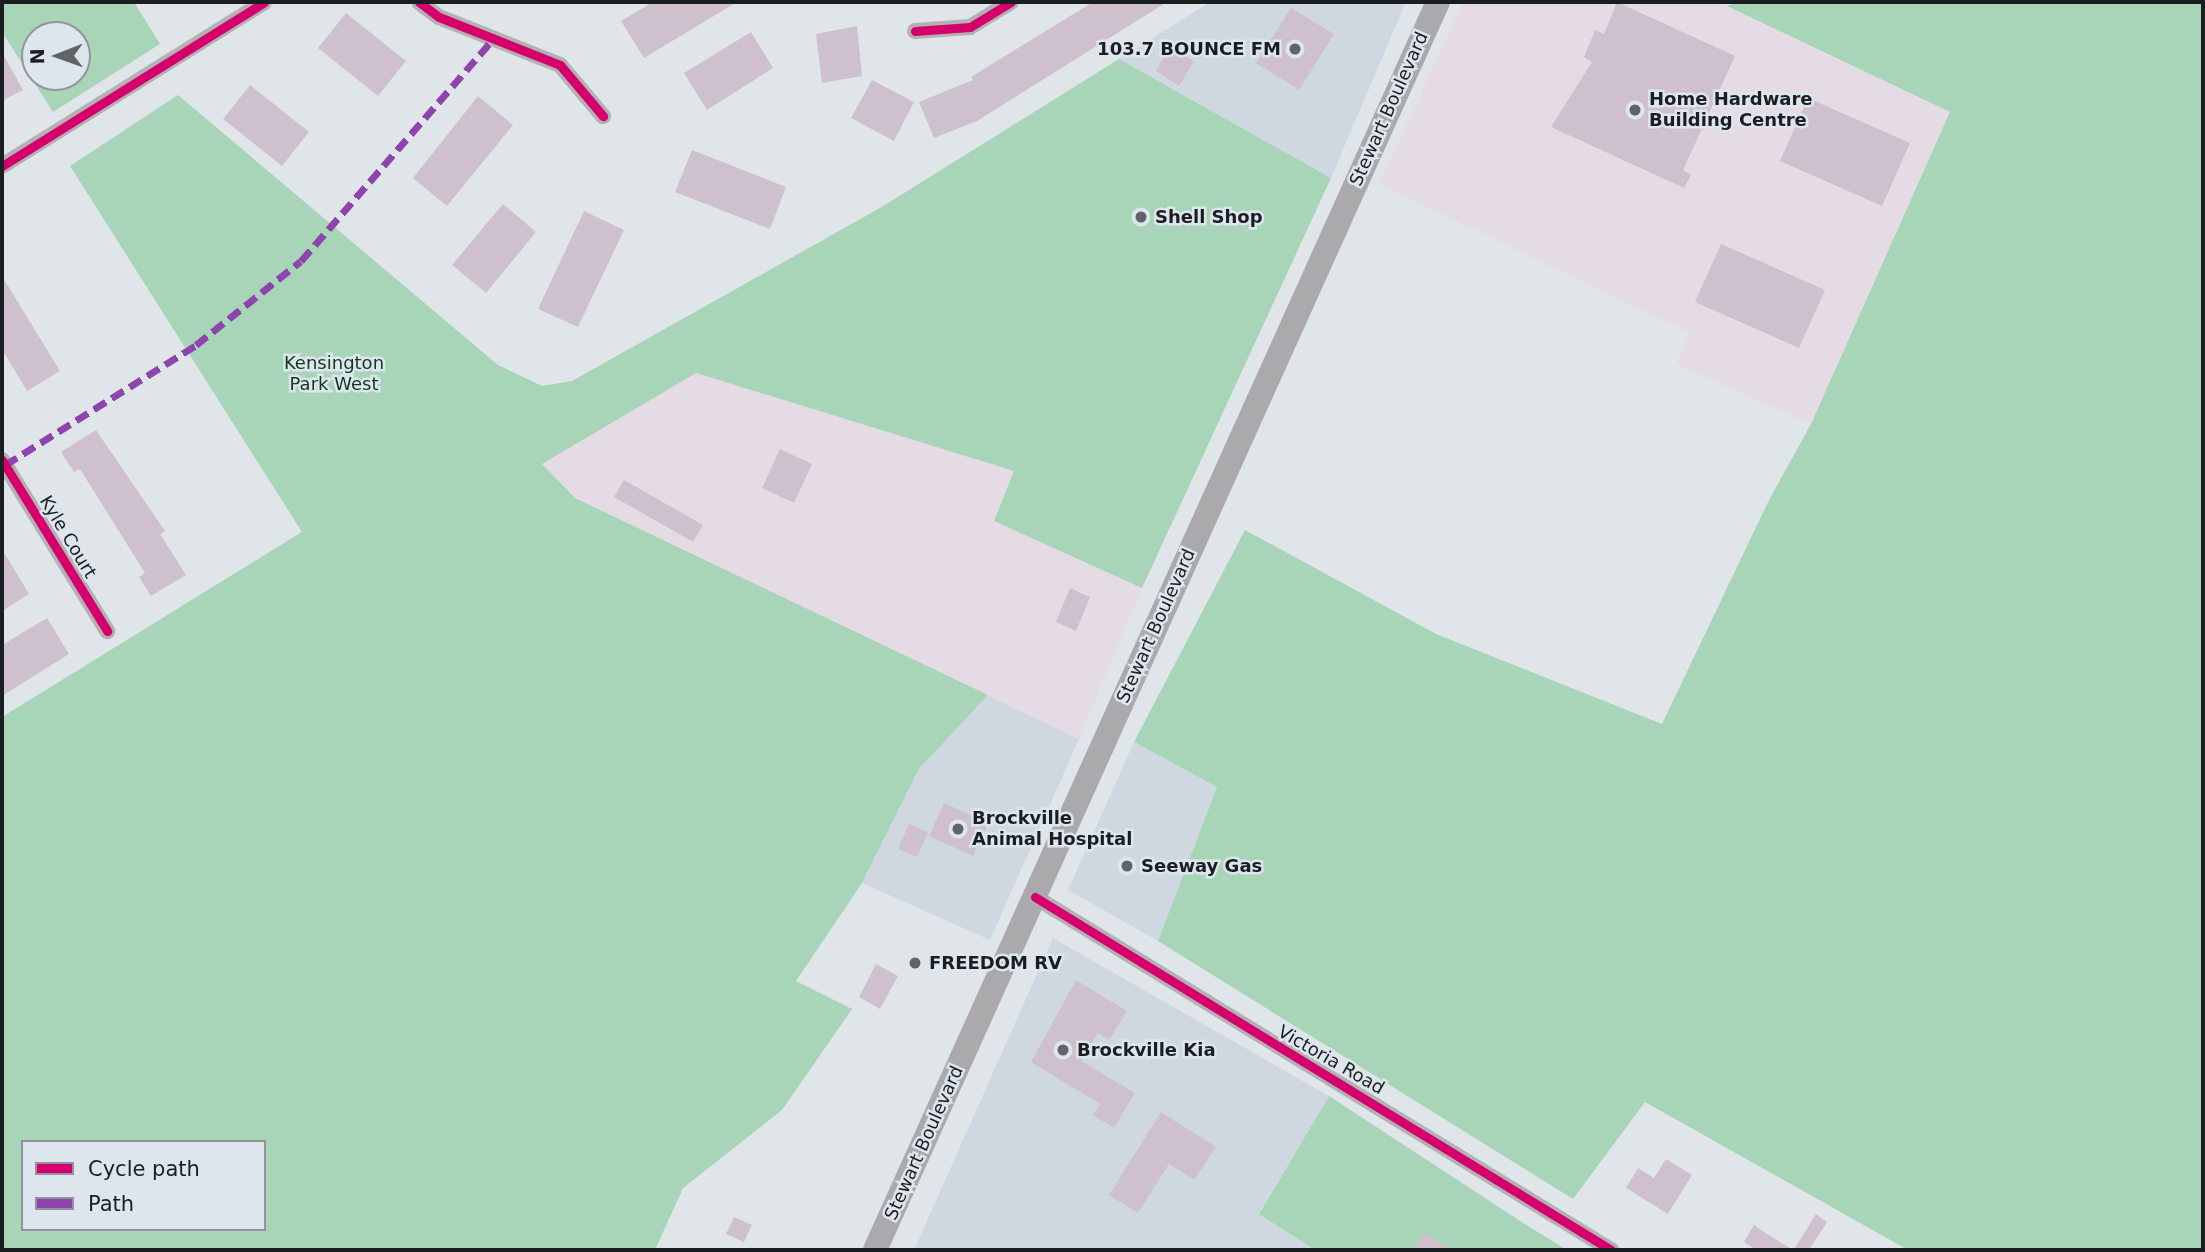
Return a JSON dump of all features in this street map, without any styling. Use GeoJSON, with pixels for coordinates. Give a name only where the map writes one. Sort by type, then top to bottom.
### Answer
{"type":"FeatureCollection","features":[{"type":"Feature","properties":{"kind":"main road","name":"Stewart Boulevard"},"geometry":{"type":"LineString","coordinates":[[875,1250],[1438,2]]}},
{"type":"Feature","properties":{"kind":"street"},"geometry":{"type":"LineString","coordinates":[[2,166],[264,2]]}},
{"type":"Feature","properties":{"kind":"street"},"geometry":{"type":"LineString","coordinates":[[419,2],[439,17],[560,65],[603,116]]}},
{"type":"Feature","properties":{"kind":"street"},"geometry":{"type":"LineString","coordinates":[[915,31],[970,27],[1011,2]]}},
{"type":"Feature","properties":{"kind":"street","name":"Kyle Court"},"geometry":{"type":"LineString","coordinates":[[2,460],[107,631]]}},
{"type":"Feature","properties":{"kind":"street","name":"Victoria Road"},"geometry":{"type":"LineString","coordinates":[[1035,897],[1611,1250]]}},
{"type":"Feature","properties":{"kind":"shaded area"},"geometry":{"type":"Polygon","coordinates":[[[1210,2],[1406,2],[1331,178],[1119,59],[1210,2]]]}},
{"type":"Feature","properties":{"kind":"shaded area"},"geometry":{"type":"Polygon","coordinates":[[[1463,2],[1718,2],[1950,112],[1811,424],[1676,364],[1690,333],[1379,184],[1463,2]]]}},
{"type":"Feature","properties":{"kind":"shaded area"},"geometry":{"type":"Polygon","coordinates":[[[696,373],[1014,471],[994,521],[1142,588],[1079,739],[575,498],[541,464],[696,373]]]}},
{"type":"Feature","properties":{"kind":"shaded area"},"geometry":{"type":"Polygon","coordinates":[[[988,695],[1079,739],[990,940],[862,883],[919,769],[988,695]]]}},
{"type":"Feature","properties":{"kind":"shaded area"},"geometry":{"type":"Polygon","coordinates":[[[1134,742],[1217,787],[1158,941],[1068,890],[1134,742]]]}},
{"type":"Feature","properties":{"kind":"shaded area"},"geometry":{"type":"Polygon","coordinates":[[[1053,938],[1329,1096],[1259,1213],[1315,1250],[914,1250],[1053,938]]]}},
{"type":"Feature","properties":{"kind":"green space"},"geometry":{"type":"Polygon","coordinates":[[[2,2],[134,2],[160,44],[91,88],[91,21],[21,21],[21,62],[2,32],[2,2]]]}},
{"type":"Feature","properties":{"kind":"green space"},"geometry":{"type":"Polygon","coordinates":[[[1737,2],[2203,2],[2203,1250],[1908,1250],[1645,1102],[1573,1199],[1158,941],[1217,787],[1134,742],[1245,530],[1436,634],[1662,724],[1769,500],[1811,424],[1950,112],[1727,6],[1737,2]]]}},
{"type":"Feature","properties":{"kind":"green space","name":"Kensington Park West"},"geometry":{"type":"Polygon","coordinates":[[[1119,59],[1331,178],[1142,588],[994,521],[1014,471],[696,373],[542,464],[575,498],[988,695],[919,769],[862,883],[796,981],[852,1009],[782,1110],[683,1188],[655,1250],[2,1250],[2,717],[302,532],[70,166],[178,95],[498,365],[542,386],[572,381],[880,208],[1119,59]]]}},
{"type":"Feature","properties":{"kind":"green space"},"geometry":{"type":"Polygon","coordinates":[[[40,91],[86,91],[53,112],[40,91]]]}},
{"type":"Feature","properties":{"kind":"green space"},"geometry":{"type":"Polygon","coordinates":[[[1329,1096],[1567,1250],[1315,1250],[1259,1214],[1329,1096]]]}},
{"type":"Feature","properties":{"kind":"building"},"geometry":{"type":"Polygon","coordinates":[[[653,2],[737,2],[644,58],[621,21],[653,2]]]}},
{"type":"Feature","properties":{"kind":"building"},"geometry":{"type":"Polygon","coordinates":[[[1093,2],[1167,2],[977,121],[934,138],[919,102],[973,80],[971,77],[1093,2]]]}},
{"type":"Feature","properties":{"kind":"building","name":"Home Hardware Building Centre"},"geometry":{"type":"Polygon","coordinates":[[[1617,2],[1735,56],[1683,170],[1691,175],[1684,188],[1551,127],[1592,62],[1584,57],[1595,30],[1604,34],[1617,2]]]}},
{"type":"Feature","properties":{"kind":"building","name":"103.7 BOUNCE FM"},"geometry":{"type":"Polygon","coordinates":[[[1291,8],[1334,34],[1299,90],[1256,63],[1291,8]]]}},
{"type":"Feature","properties":{"kind":"building"},"geometry":{"type":"Polygon","coordinates":[[[346,13],[406,61],[378,96],[318,48],[346,13]]]}},
{"type":"Feature","properties":{"kind":"building"},"geometry":{"type":"Polygon","coordinates":[[[857,26],[862,76],[822,83],[816,34],[857,26]]]}},
{"type":"Feature","properties":{"kind":"building"},"geometry":{"type":"Polygon","coordinates":[[[751,32],[773,68],[707,110],[684,73],[751,32]]]}},
{"type":"Feature","properties":{"kind":"building"},"geometry":{"type":"Polygon","coordinates":[[[1170,47],[1194,61],[1179,86],[1156,71],[1170,47]]]}},
{"type":"Feature","properties":{"kind":"building"},"geometry":{"type":"Polygon","coordinates":[[[2,52],[21,91],[2,101],[2,52]]]}},
{"type":"Feature","properties":{"kind":"building"},"geometry":{"type":"Polygon","coordinates":[[[872,80],[914,102],[894,141],[851,118],[872,80]]]}},
{"type":"Feature","properties":{"kind":"building"},"geometry":{"type":"Polygon","coordinates":[[[250,85],[309,132],[282,166],[223,119],[250,85]]]}},
{"type":"Feature","properties":{"kind":"building"},"geometry":{"type":"Polygon","coordinates":[[[478,96],[513,125],[447,206],[413,178],[478,96]]]}},
{"type":"Feature","properties":{"kind":"building"},"geometry":{"type":"Polygon","coordinates":[[[1808,98],[1910,143],[1882,206],[1780,161],[1808,98]]]}},
{"type":"Feature","properties":{"kind":"building"},"geometry":{"type":"Polygon","coordinates":[[[692,150],[786,187],[770,229],[675,192],[692,150]]]}},
{"type":"Feature","properties":{"kind":"building"},"geometry":{"type":"Polygon","coordinates":[[[503,204],[536,232],[486,293],[452,265],[503,204]]]}},
{"type":"Feature","properties":{"kind":"building"},"geometry":{"type":"Polygon","coordinates":[[[584,211],[624,230],[578,327],[538,309],[584,211]]]}},
{"type":"Feature","properties":{"kind":"building"},"geometry":{"type":"Polygon","coordinates":[[[1721,244],[1825,290],[1799,348],[1695,302],[1721,244]]]}},
{"type":"Feature","properties":{"kind":"building"},"geometry":{"type":"Polygon","coordinates":[[[2,276],[60,371],[27,391],[2,349],[2,276]]]}},
{"type":"Feature","properties":{"kind":"building"},"geometry":{"type":"Polygon","coordinates":[[[96,430],[165,531],[160,534],[186,575],[151,596],[139,577],[145,573],[80,469],[74,472],[61,452],[96,430]]]}},
{"type":"Feature","properties":{"kind":"building"},"geometry":{"type":"Polygon","coordinates":[[[780,449],[812,464],[794,503],[762,488],[780,449]]]}},
{"type":"Feature","properties":{"kind":"building"},"geometry":{"type":"Polygon","coordinates":[[[624,480],[703,525],[693,542],[614,497],[624,480]]]}},
{"type":"Feature","properties":{"kind":"building"},"geometry":{"type":"Polygon","coordinates":[[[2,549],[29,594],[2,611],[2,549]]]}},
{"type":"Feature","properties":{"kind":"building"},"geometry":{"type":"Polygon","coordinates":[[[1070,588],[1090,597],[1076,631],[1056,622],[1070,588]]]}},
{"type":"Feature","properties":{"kind":"building"},"geometry":{"type":"Polygon","coordinates":[[[47,618],[69,654],[2,696],[2,645],[47,618]]]}},
{"type":"Feature","properties":{"kind":"building","name":"Brockville Animal Hospital"},"geometry":{"type":"Polygon","coordinates":[[[944,803],[988,823],[973,856],[929,836],[944,803]]]}},
{"type":"Feature","properties":{"kind":"building"},"geometry":{"type":"Polygon","coordinates":[[[909,824],[928,832],[917,857],[898,849],[909,824]]]}},
{"type":"Feature","properties":{"kind":"building"},"geometry":{"type":"Polygon","coordinates":[[[876,964],[898,976],[880,1009],[859,997],[876,964]]]}},
{"type":"Feature","properties":{"kind":"building","name":"Brockville Kia"},"geometry":{"type":"Polygon","coordinates":[[[1076,980],[1127,1011],[1109,1040],[1098,1033],[1081,1061],[1135,1093],[1114,1128],[1093,1115],[1100,1104],[1031,1062],[1076,980]]]}},
{"type":"Feature","properties":{"kind":"building"},"geometry":{"type":"Polygon","coordinates":[[[1161,1112],[1216,1147],[1194,1180],[1169,1164],[1138,1213],[1109,1195],[1161,1112]]]}},
{"type":"Feature","properties":{"kind":"building"},"geometry":{"type":"Polygon","coordinates":[[[1666,1159],[1692,1175],[1668,1214],[1626,1188],[1638,1168],[1654,1178],[1666,1159]]]}},
{"type":"Feature","properties":{"kind":"building"},"geometry":{"type":"Polygon","coordinates":[[[1816,1214],[1827,1222],[1809,1250],[1794,1250],[1816,1214]]]}},
{"type":"Feature","properties":{"kind":"building"},"geometry":{"type":"Polygon","coordinates":[[[734,1217],[752,1225],[744,1242],[726,1234],[734,1217]]]}},
{"type":"Feature","properties":{"kind":"building"},"geometry":{"type":"Polygon","coordinates":[[[1754,1225],[1793,1250],[1756,1250],[1744,1242],[1754,1225]]]}},
{"type":"Feature","properties":{"kind":"building"},"geometry":{"type":"Polygon","coordinates":[[[1424,1233],[1451,1250],[1413,1250],[1424,1233]]]}},
{"type":"Feature","properties":{"kind":"marked path"},"geometry":{"type":"LineString","coordinates":[[5,465],[196,345],[301,261],[495,37]]}},
{"type":"Feature","properties":{"kind":"cycle path"},"geometry":{"type":"LineString","coordinates":[[2,166],[264,2]]}},
{"type":"Feature","properties":{"kind":"cycle path"},"geometry":{"type":"LineString","coordinates":[[419,2],[439,17],[560,65],[603,116]]}},
{"type":"Feature","properties":{"kind":"cycle path"},"geometry":{"type":"LineString","coordinates":[[915,31],[970,27],[1011,2]]}},
{"type":"Feature","properties":{"kind":"cycle path"},"geometry":{"type":"LineString","coordinates":[[2,460],[107,631]]}},
{"type":"Feature","properties":{"kind":"cycle path"},"geometry":{"type":"LineString","coordinates":[[1035,897],[1611,1250]]}},
{"type":"Feature","properties":{"kind":"place","name":"103.7 BOUNCE FM"},"geometry":{"type":"Point","coordinates":[1295,49]}},
{"type":"Feature","properties":{"kind":"place","name":"Home Hardware Building Centre"},"geometry":{"type":"Point","coordinates":[1635,110]}},
{"type":"Feature","properties":{"kind":"place","name":"Shell Shop"},"geometry":{"type":"Point","coordinates":[1141,217]}},
{"type":"Feature","properties":{"kind":"place","name":"Brockville Animal Hospital"},"geometry":{"type":"Point","coordinates":[958,829]}},
{"type":"Feature","properties":{"kind":"place","name":"Seeway Gas"},"geometry":{"type":"Point","coordinates":[1127,866]}},
{"type":"Feature","properties":{"kind":"place","name":"FREEDOM RV"},"geometry":{"type":"Point","coordinates":[915,963]}},
{"type":"Feature","properties":{"kind":"place","name":"Brockville Kia"},"geometry":{"type":"Point","coordinates":[1063,1050]}}]}
